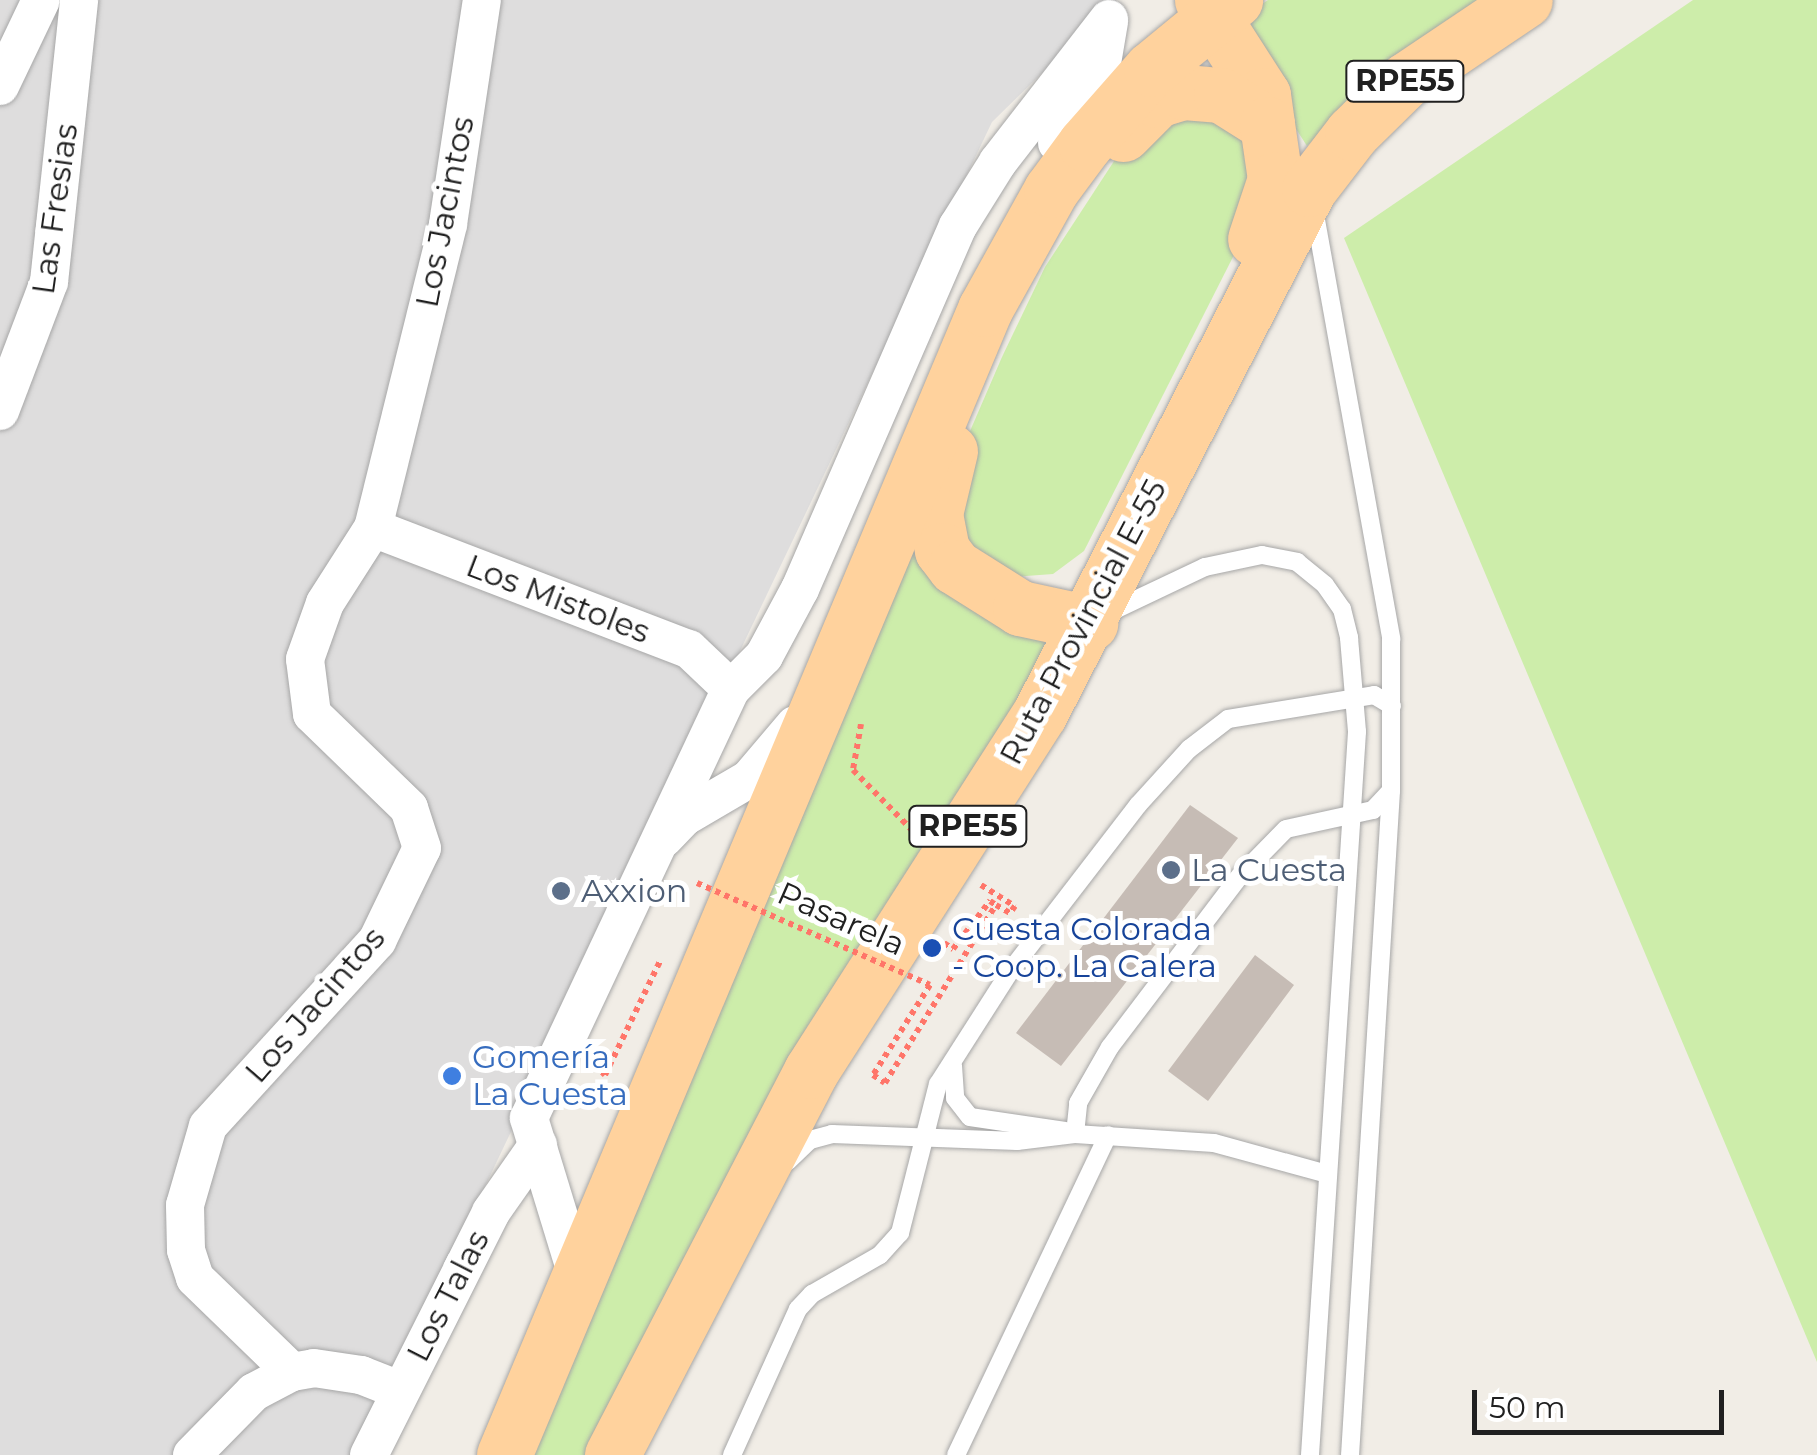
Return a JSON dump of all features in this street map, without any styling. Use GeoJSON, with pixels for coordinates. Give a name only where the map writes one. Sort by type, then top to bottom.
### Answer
{"type":"FeatureCollection","features":[{"type":"Feature","properties":{"kind":"main road","name":"Ruta Provincial E-55"},"geometry":{"type":"LineString","coordinates":[[615,1455],[811,1071],[1090,623],[1220,356],[1287,153],[1352,133],[1406,80],[1525,0]]}},
{"type":"Feature","properties":{"kind":"main road"},"geometry":{"type":"LineString","coordinates":[[504,1455],[576,1272],[849,690],[962,361],[1014,252],[1051,190],[1125,95],[1217,5],[1287,153]]}},
{"type":"Feature","properties":{"kind":"main road"},"geometry":{"type":"LineString","coordinates":[[1014,252],[1069,208],[1157,100],[1184,92],[1221,95],[1287,153]]}},
{"type":"Feature","properties":{"kind":"main road"},"geometry":{"type":"LineString","coordinates":[[962,361],[963,420],[936,492],[936,530],[954,566],[1000,596],[1045,617],[1090,623]]}},
{"type":"Feature","properties":{"kind":"main road","name":"RPE55"},"geometry":{"type":"LineString","coordinates":[[1000,596],[1066,590],[1088,568],[1123,504],[1168,463]]}},
{"type":"Feature","properties":{"kind":"street"},"geometry":{"type":"LineString","coordinates":[[0,86],[42,0]]}},
{"type":"Feature","properties":{"kind":"street","name":"Las Fresias"},"geometry":{"type":"LineString","coordinates":[[0,412],[49,282],[78,0]]}},
{"type":"Feature","properties":{"kind":"street","name":"Los Jacintos"},"geometry":{"type":"LineString","coordinates":[[292,1372],[195,1278],[186,1250],[185,1204],[208,1126],[377,940],[422,848],[409,808],[326,734],[312,714],[304,681],[311,633],[373,528],[448,224],[482,0]]}},
{"type":"Feature","properties":{"kind":"street"},"geometry":{"type":"LineString","coordinates":[[1014,252],[1028,185],[1092,93],[1106,60],[1111,10]]}},
{"type":"Feature","properties":{"kind":"street"},"geometry":{"type":"LineString","coordinates":[[576,1272],[529,1118],[731,688],[764,656],[800,590],[958,226],[998,162],[1111,10]]}},
{"type":"Feature","properties":{"kind":"street","name":"Los Mistoles"},"geometry":{"type":"LineString","coordinates":[[373,528],[689,649],[731,688]]}},
{"type":"Feature","properties":{"kind":"street"},"geometry":{"type":"LineString","coordinates":[[653,850],[684,817],[749,779],[849,690]]}},
{"type":"Feature","properties":{"kind":"street","name":"Los Talas"},"geometry":{"type":"LineString","coordinates":[[369,1455],[491,1212],[538,1145]]}},
{"type":"Feature","properties":{"kind":"street"},"geometry":{"type":"LineString","coordinates":[[192,1455],[254,1392],[292,1372],[345,1372],[399,1390]]}},
{"type":"Feature","properties":{"kind":"lane"},"geometry":{"type":"LineString","coordinates":[[1287,153],[1377,540],[1391,639],[1391,791],[1350,1455]]}},
{"type":"Feature","properties":{"kind":"lane"},"geometry":{"type":"LineString","coordinates":[[1090,623],[1205,567],[1244,557],[1282,557],[1311,572],[1335,596],[1349,638],[1356,699],[1352,814],[1310,1455]]}},
{"type":"Feature","properties":{"kind":"lane"},"geometry":{"type":"LineString","coordinates":[[916,1134],[956,1055],[1073,884],[1189,749],[1240,716],[1374,696],[1392,706]]}},
{"type":"Feature","properties":{"kind":"lane"},"geometry":{"type":"LineString","coordinates":[[1075,1134],[1078,1103],[1110,1046],[1239,876],[1286,828],[1373,810],[1391,791]]}},
{"type":"Feature","properties":{"kind":"lane"},"geometry":{"type":"LineString","coordinates":[[732,1455],[798,1309],[812,1294],[880,1255],[900,1233],[910,1205],[916,1134],[925,1089],[956,1055]]}},
{"type":"Feature","properties":{"kind":"lane"},"geometry":{"type":"LineString","coordinates":[[956,1055],[951,1085],[970,1117],[1075,1134],[1214,1143],[1328,1174]]}},
{"type":"Feature","properties":{"kind":"lane"},"geometry":{"type":"LineString","coordinates":[[734,1266],[785,1164],[810,1140],[832,1134],[876,1133],[1016,1142],[1075,1134]]}},
{"type":"Feature","properties":{"kind":"lane"},"geometry":{"type":"LineString","coordinates":[[956,1455],[1108,1135]]}},
{"type":"Feature","properties":{"kind":"lane","name":"RPE55"},"geometry":{"type":"LineString","coordinates":[[615,1455],[666,1403]]}},
{"type":"Feature","properties":{"kind":"path"},"geometry":{"type":"LineString","coordinates":[[849,690],[853,770],[943,863],[1015,906],[1010,913],[996,904]]}},
{"type":"Feature","properties":{"kind":"path","name":"Pasarela"},"geometry":{"type":"LineString","coordinates":[[688,900],[696,883],[930,985],[872,1075],[885,1083],[996,904],[990,901],[954,949],[940,940]]}},
{"type":"Feature","properties":{"kind":"path"},"geometry":{"type":"LineString","coordinates":[[600,1054],[593,1070],[606,1076],[664,953]]}},
{"type":"Feature","properties":{"kind":"shaded area"},"geometry":{"type":"Polygon","coordinates":[[[0,0],[1117,0],[992,122],[357,1455],[0,1455],[0,0]]]}},
{"type":"Feature","properties":{"kind":"green space"},"geometry":{"type":"Polygon","coordinates":[[[1268,0],[1493,0],[1347,107],[1307,146],[1230,26],[1268,0]]]}},
{"type":"Feature","properties":{"kind":"green space"},"geometry":{"type":"Polygon","coordinates":[[[1693,0],[1817,0],[1817,1362],[1344,238],[1693,0]]]}},
{"type":"Feature","properties":{"kind":"green space"},"geometry":{"type":"Polygon","coordinates":[[[1219,113],[1260,160],[1237,249],[1084,551],[1053,574],[1013,577],[961,545],[964,445],[1002,357],[1045,267],[1118,155],[1161,115],[1219,113]]]}},
{"type":"Feature","properties":{"kind":"green space"},"geometry":{"type":"Polygon","coordinates":[[[917,518],[952,596],[986,617],[1060,639],[590,1455],[523,1455],[917,518]]]}},
{"type":"Feature","properties":{"kind":"building"},"geometry":{"type":"Polygon","coordinates":[[[1190,805],[1238,838],[1061,1066],[1016,1033],[1190,805]]]}},
{"type":"Feature","properties":{"kind":"building"},"geometry":{"type":"Polygon","coordinates":[[[1255,955],[1294,985],[1208,1101],[1168,1071],[1255,955]]]}},
{"type":"Feature","properties":{"kind":"place","name":"La Cuesta"},"geometry":{"type":"Point","coordinates":[1171,870]}},
{"type":"Feature","properties":{"kind":"place","name":"Axxion"},"geometry":{"type":"Point","coordinates":[561,891]}},
{"type":"Feature","properties":{"kind":"place","name":"Cuesta Colorada - Coop. La Calera"},"geometry":{"type":"Point","coordinates":[932,948]}},
{"type":"Feature","properties":{"kind":"place","name":"Gomería La Cuesta"},"geometry":{"type":"Point","coordinates":[452,1076]}}]}
